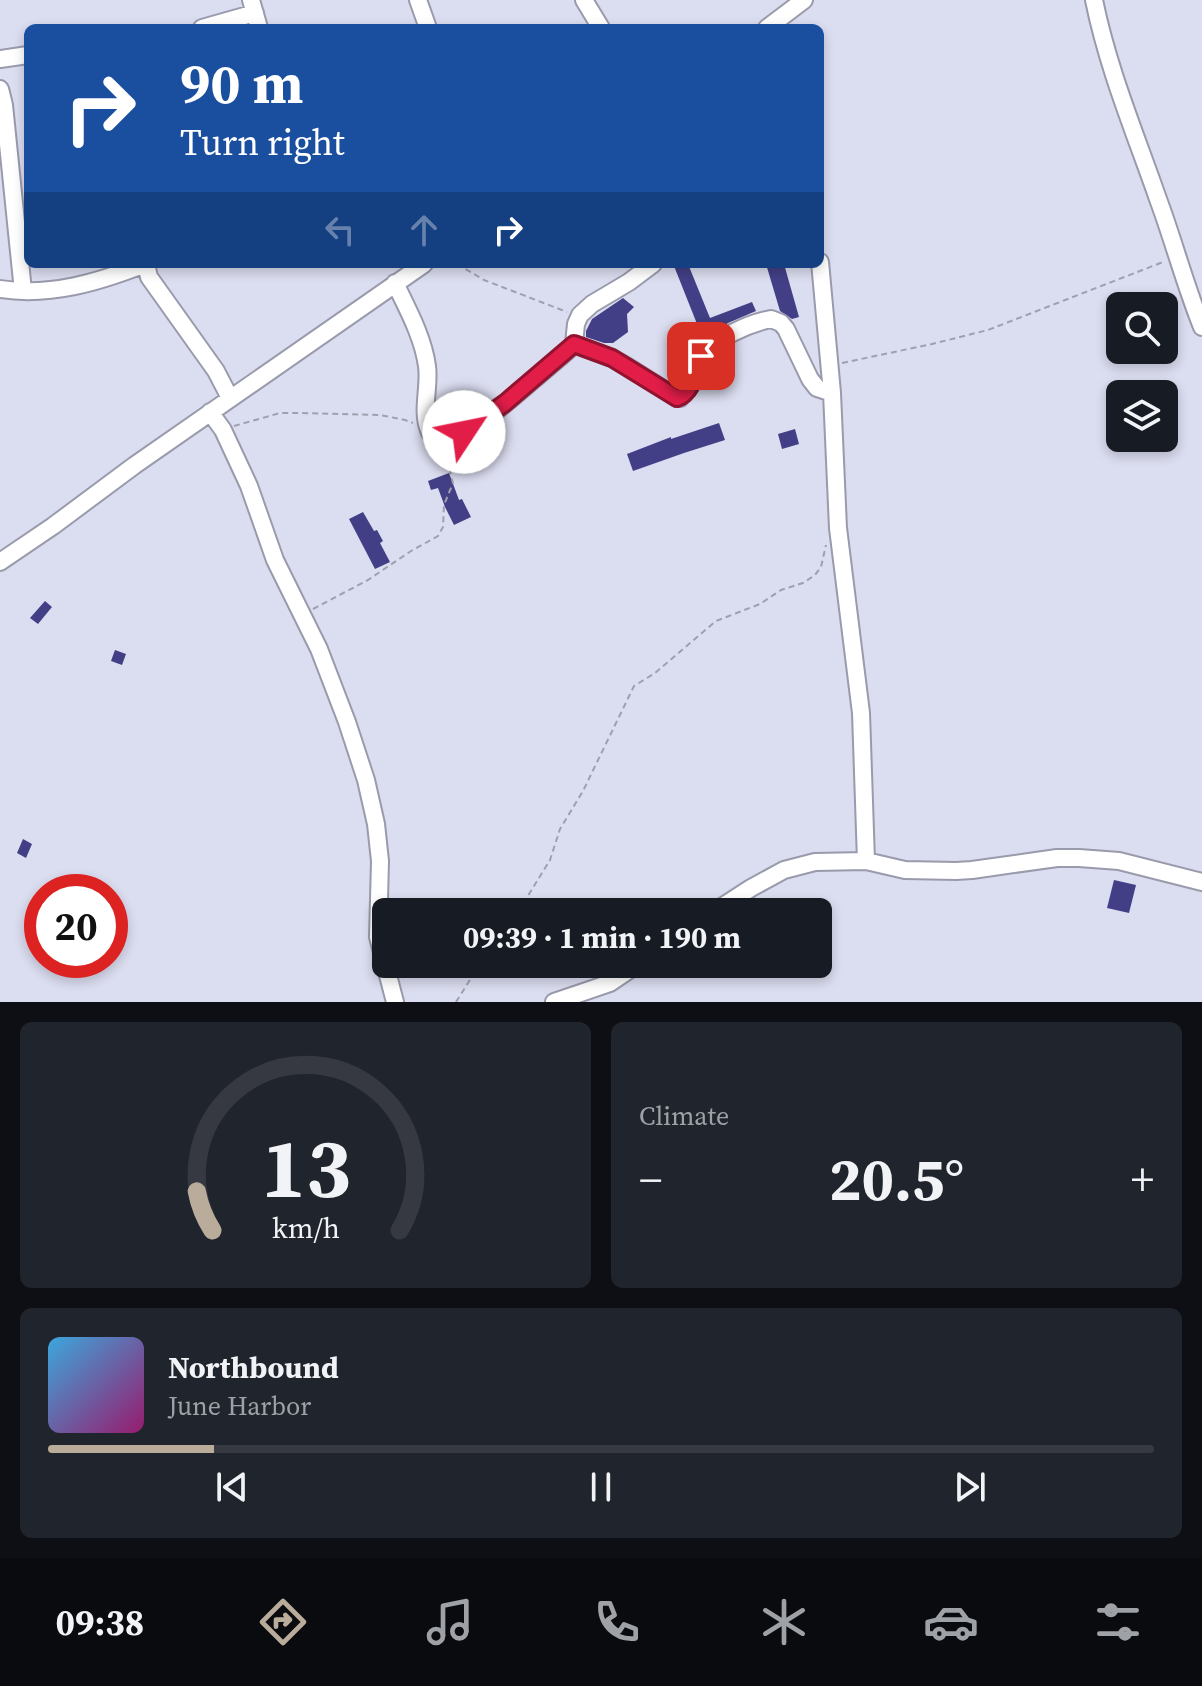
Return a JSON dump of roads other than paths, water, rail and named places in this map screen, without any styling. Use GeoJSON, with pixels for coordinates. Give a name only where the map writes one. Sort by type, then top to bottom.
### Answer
{"type":"FeatureCollection","features":[{"type":"Feature","properties":{"kind":"street"},"geometry":{"type":"LineString","coordinates":[[418,0],[427,24]]}},
{"type":"Feature","properties":{"kind":"street"},"geometry":{"type":"LineString","coordinates":[[584,0],[599,24]]}},
{"type":"Feature","properties":{"kind":"street"},"geometry":{"type":"LineString","coordinates":[[772,24],[804,0]]}},
{"type":"Feature","properties":{"kind":"street"},"geometry":{"type":"LineString","coordinates":[[1094,0],[1113,75],[1202,327]]}},
{"type":"Feature","properties":{"kind":"street"},"geometry":{"type":"LineString","coordinates":[[217,24],[255,14]]}},
{"type":"Feature","properties":{"kind":"street"},"geometry":{"type":"LineString","coordinates":[[0,59],[24,56]]}},
{"type":"Feature","properties":{"kind":"street"},"geometry":{"type":"LineString","coordinates":[[0,89],[23,291]]}},
{"type":"Feature","properties":{"kind":"street"},"geometry":{"type":"LineString","coordinates":[[0,289],[60,289],[94,282],[134,268]]}},
{"type":"Feature","properties":{"kind":"street"},"geometry":{"type":"LineString","coordinates":[[147,268],[149,277],[216,371],[230,398]]}},
{"type":"Feature","properties":{"kind":"street"},"geometry":{"type":"LineString","coordinates":[[0,562],[418,268]]}},
{"type":"Feature","properties":{"kind":"street"},"geometry":{"type":"LineString","coordinates":[[395,283],[423,347],[428,369],[426,407],[429,430],[433,436],[444,440],[464,432],[488,416],[574,344],[576,324],[592,304],[648,268]]}},
{"type":"Feature","properties":{"kind":"street"},"geometry":{"type":"LineString","coordinates":[[821,268],[832,393],[838,528],[861,713],[866,861]]}},
{"type":"Feature","properties":{"kind":"street"},"geometry":{"type":"LineString","coordinates":[[574,344],[612,358],[680,398],[689,388],[705,352],[733,333],[771,319],[786,329],[817,388],[832,393]]}},
{"type":"Feature","properties":{"kind":"street"},"geometry":{"type":"LineString","coordinates":[[210,412],[223,430],[249,486],[275,560],[319,649],[366,780],[380,861],[378,937],[395,1002]]}},
{"type":"Feature","properties":{"kind":"street"},"geometry":{"type":"LineString","coordinates":[[736,898],[784,870],[815,862],[866,861],[905,870],[956,871],[1079,858],[1119,861],[1202,882]]}},
{"type":"Feature","properties":{"kind":"street"},"geometry":{"type":"LineString","coordinates":[[554,1002],[617,978]]}}]}
